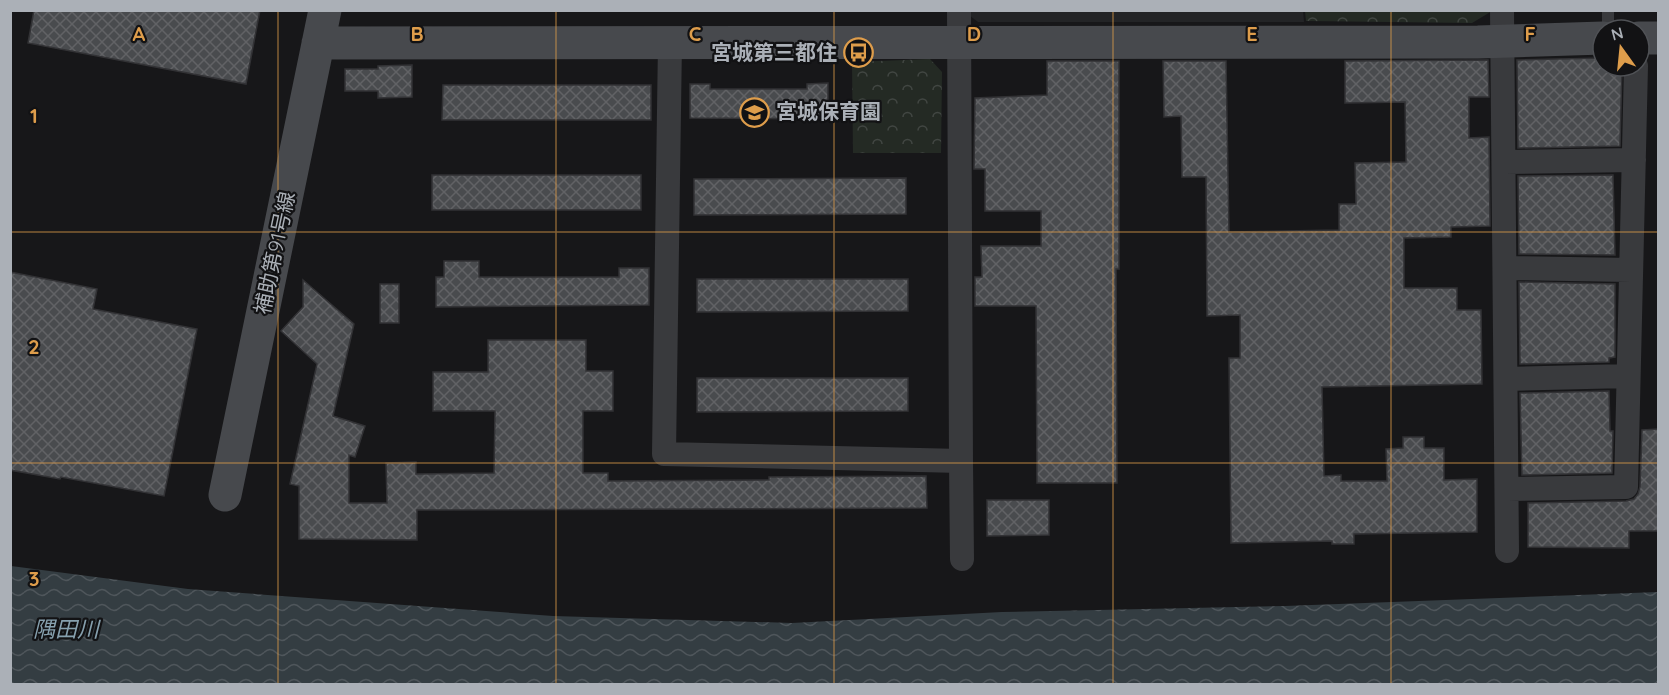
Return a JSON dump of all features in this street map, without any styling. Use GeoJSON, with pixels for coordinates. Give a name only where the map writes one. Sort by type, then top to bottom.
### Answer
{"type":"FeatureCollection","features":[{"type":"Feature","properties":{"kind":"street","name":"補助第91号線"},"geometry":{"type":"LineString","coordinates":[[225,495],[325,10]]}},
{"type":"Feature","properties":{"kind":"street"},"geometry":{"type":"LineString","coordinates":[[318,43],[670,42],[959,26],[1502,26],[1591,37]]}},
{"type":"Feature","properties":{"kind":"street"},"geometry":{"type":"LineString","coordinates":[[959,26],[962,559]]}},
{"type":"Feature","properties":{"kind":"street"},"geometry":{"type":"LineString","coordinates":[[1502,26],[1507,551]]}},
{"type":"Feature","properties":{"kind":"street"},"geometry":{"type":"LineString","coordinates":[[670,42],[664,454],[961,461]]}},
{"type":"Feature","properties":{"kind":"street"},"geometry":{"type":"LineString","coordinates":[[1507,489],[1626,487],[1636,78]]}},
{"type":"Feature","properties":{"kind":"street"},"geometry":{"type":"LineString","coordinates":[[1505,162],[1634,160]]}},
{"type":"Feature","properties":{"kind":"street"},"geometry":{"type":"LineString","coordinates":[[1505,268],[1631,270]]}},
{"type":"Feature","properties":{"kind":"street"},"geometry":{"type":"LineString","coordinates":[[1506,379],[1628,376]]}},
{"type":"Feature","properties":{"kind":"shaded area"},"geometry":{"type":"Polygon","coordinates":[[[1303,10],[1304,22],[978,22],[970,16],[970,11],[1303,10]]]}},
{"type":"Feature","properties":{"kind":"green space"},"geometry":{"type":"Polygon","coordinates":[[[1305,11],[1492,11],[1472,23],[1306,21],[1305,11]]]}},
{"type":"Feature","properties":{"kind":"green space"},"geometry":{"type":"Polygon","coordinates":[[[930,59],[942,72],[941,153],[853,153],[852,62],[930,59]]]}},
{"type":"Feature","properties":{"kind":"water","name":"隅田川"},"geometry":{"type":"Polygon","coordinates":[[[11,566],[188,589],[553,616],[792,623],[1002,612],[1285,606],[1658,592],[1658,684],[11,684],[11,566]]]}},
{"type":"Feature","properties":{"kind":"building"},"geometry":{"type":"Polygon","coordinates":[[[34,10],[260,10],[246,84],[28,43],[34,10]]]}},
{"type":"Feature","properties":{"kind":"building"},"geometry":{"type":"Polygon","coordinates":[[[1591,58],[1591,78],[1622,78],[1620,146],[1518,148],[1517,60],[1591,58]]]}},
{"type":"Feature","properties":{"kind":"building"},"geometry":{"type":"Polygon","coordinates":[[[1488,60],[1489,97],[1469,97],[1469,138],[1489,137],[1490,226],[1451,227],[1451,237],[1404,238],[1404,288],[1457,288],[1457,310],[1481,310],[1482,384],[1322,387],[1324,476],[1341,475],[1341,481],[1387,481],[1386,449],[1403,448],[1403,437],[1424,437],[1424,448],[1444,448],[1444,480],[1477,479],[1477,532],[1354,534],[1354,544],[1332,544],[1332,541],[1231,543],[1229,358],[1240,358],[1240,315],[1207,316],[1206,177],[1182,177],[1181,116],[1164,117],[1163,61],[1226,61],[1229,232],[1339,230],[1339,204],[1356,204],[1355,163],[1406,162],[1405,102],[1345,103],[1345,61],[1488,60]]]}},
{"type":"Feature","properties":{"kind":"building"},"geometry":{"type":"Polygon","coordinates":[[[1047,61],[1119,61],[1119,269],[1116,269],[1117,483],[1037,483],[1036,306],[975,306],[975,277],[982,277],[981,246],[1041,246],[1041,211],[985,211],[985,169],[974,169],[975,98],[1047,95],[1047,61]]]}},
{"type":"Feature","properties":{"kind":"building"},"geometry":{"type":"Polygon","coordinates":[[[412,65],[412,97],[378,98],[378,91],[345,91],[345,69],[378,69],[378,66],[412,65]]]}},
{"type":"Feature","properties":{"kind":"building"},"geometry":{"type":"Polygon","coordinates":[[[828,83],[828,119],[690,118],[690,84],[710,84],[710,89],[807,89],[807,84],[828,83]]]}},
{"type":"Feature","properties":{"kind":"building"},"geometry":{"type":"Polygon","coordinates":[[[443,85],[651,85],[651,120],[442,120],[443,85]]]}},
{"type":"Feature","properties":{"kind":"building"},"geometry":{"type":"Polygon","coordinates":[[[432,175],[641,175],[641,210],[432,210],[432,175]]]}},
{"type":"Feature","properties":{"kind":"building"},"geometry":{"type":"Polygon","coordinates":[[[1613,175],[1615,255],[1519,254],[1518,176],[1613,175]]]}},
{"type":"Feature","properties":{"kind":"building"},"geometry":{"type":"Polygon","coordinates":[[[906,178],[906,214],[694,215],[694,179],[906,178]]]}},
{"type":"Feature","properties":{"kind":"building"},"geometry":{"type":"Polygon","coordinates":[[[444,261],[479,261],[479,277],[619,277],[619,268],[649,268],[649,305],[436,307],[436,277],[444,277],[444,261]]]}},
{"type":"Feature","properties":{"kind":"building"},"geometry":{"type":"Polygon","coordinates":[[[10,272],[97,289],[93,309],[197,329],[164,496],[10,470],[10,272]]]}},
{"type":"Feature","properties":{"kind":"building"},"geometry":{"type":"Polygon","coordinates":[[[697,279],[908,279],[908,311],[697,312],[697,279]]]}},
{"type":"Feature","properties":{"kind":"building"},"geometry":{"type":"Polygon","coordinates":[[[303,280],[354,324],[333,416],[365,426],[355,457],[349,455],[349,503],[387,503],[386,463],[416,462],[416,474],[494,473],[495,411],[433,411],[433,372],[488,372],[488,340],[586,340],[586,371],[613,371],[613,411],[583,411],[583,473],[608,473],[608,481],[926,476],[927,508],[417,510],[417,540],[299,539],[299,486],[290,484],[317,364],[281,331],[303,307],[303,280]]]}},
{"type":"Feature","properties":{"kind":"building"},"geometry":{"type":"Polygon","coordinates":[[[1519,282],[1615,284],[1615,357],[1609,358],[1609,362],[1520,364],[1519,282]]]}},
{"type":"Feature","properties":{"kind":"building"},"geometry":{"type":"Polygon","coordinates":[[[380,284],[399,284],[399,323],[380,323],[380,284]]]}},
{"type":"Feature","properties":{"kind":"building"},"geometry":{"type":"Polygon","coordinates":[[[697,378],[908,378],[908,411],[697,412],[697,378]]]}},
{"type":"Feature","properties":{"kind":"building"},"geometry":{"type":"Polygon","coordinates":[[[1609,391],[1610,431],[1613,431],[1612,473],[1522,475],[1520,393],[1609,391]]]}},
{"type":"Feature","properties":{"kind":"building"},"geometry":{"type":"Polygon","coordinates":[[[1659,429],[1659,531],[1629,531],[1629,548],[1528,547],[1528,503],[1634,499],[1640,487],[1642,430],[1659,429]]]}},
{"type":"Feature","properties":{"kind":"building"},"geometry":{"type":"Polygon","coordinates":[[[987,500],[1049,500],[1049,535],[987,536],[987,500]]]}},
{"type":"Feature","properties":{"kind":"place","name":"宮城第三都住"},"geometry":{"type":"Point","coordinates":[858,53]}},
{"type":"Feature","properties":{"kind":"place","name":"宮城保育園"},"geometry":{"type":"Point","coordinates":[755,112]}}]}
